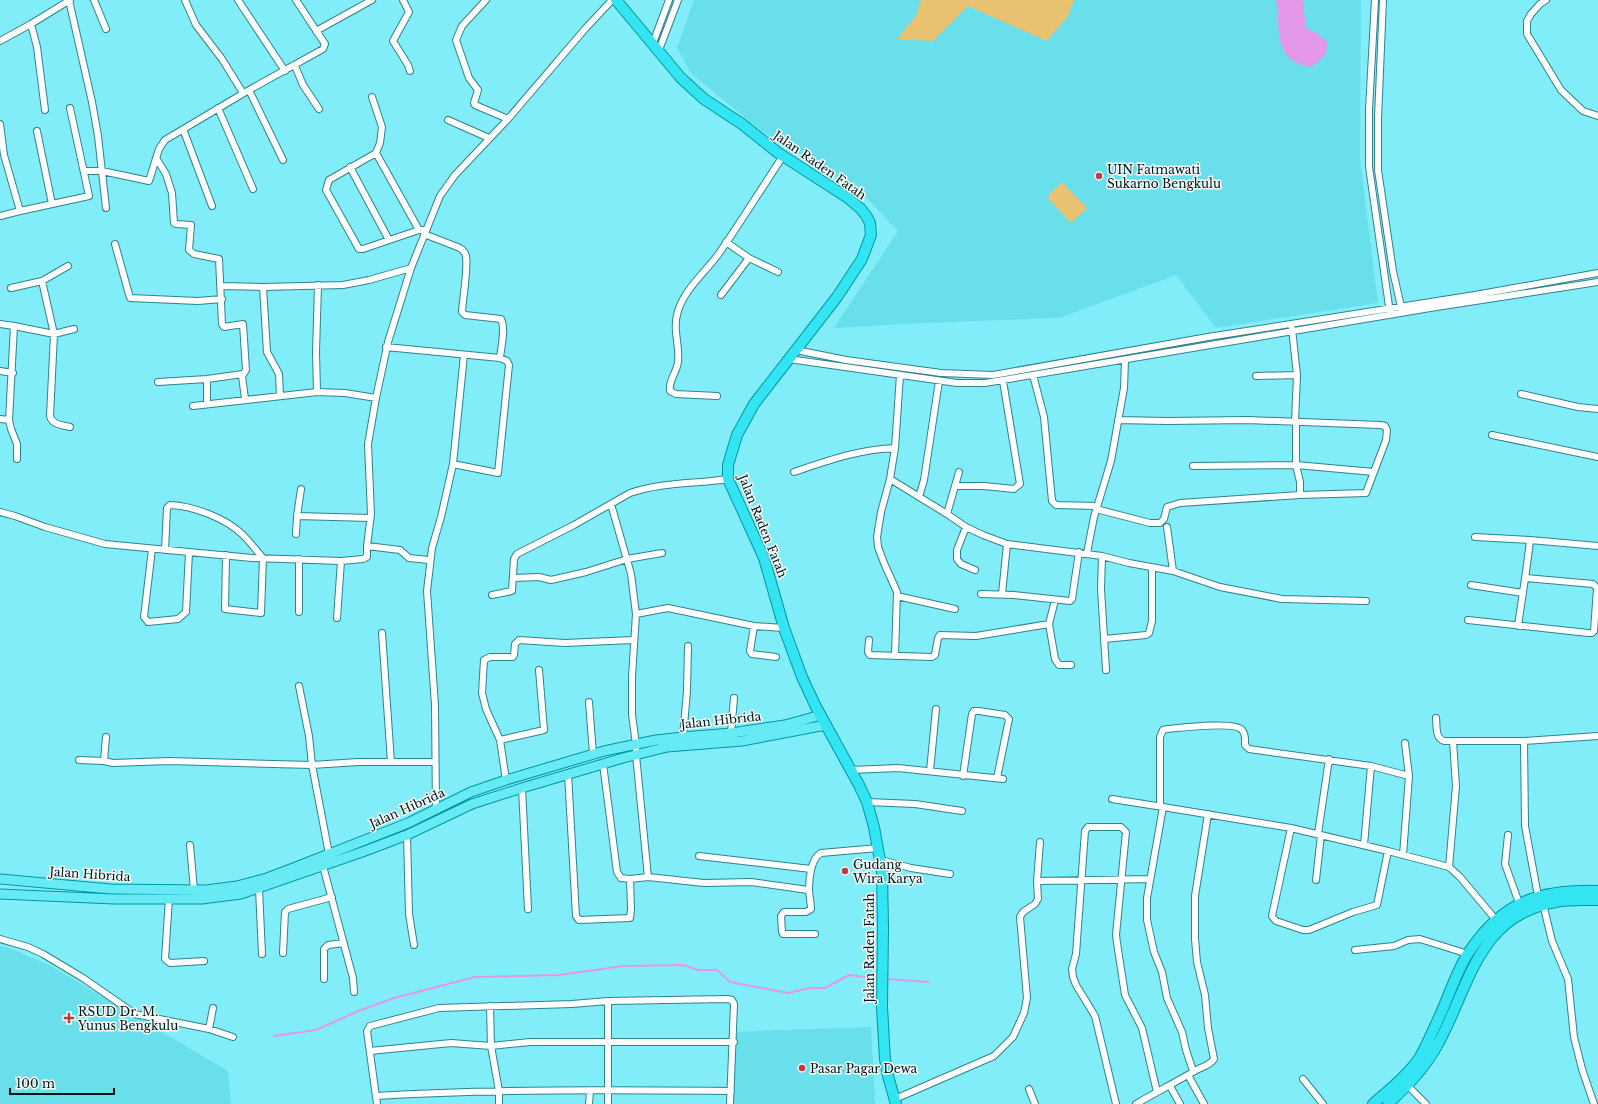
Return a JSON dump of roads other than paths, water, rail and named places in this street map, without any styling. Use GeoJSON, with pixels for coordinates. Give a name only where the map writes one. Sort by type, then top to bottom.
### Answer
{"type":"FeatureCollection","features":[{"type":"Feature","properties":{"kind":"highway","name":"Jalan Raden Fatah"},"geometry":{"type":"LineString","coordinates":[[616,0],[681,78],[704,99],[783,156],[854,202],[867,217],[871,229],[871,235],[865,252],[847,283],[772,380],[743,421],[732,448],[728,465],[728,479],[764,558],[784,628],[802,677],[867,802],[874,827],[881,860],[882,1026],[885,1059],[895,1102]]}},
{"type":"Feature","properties":{"kind":"highway"},"geometry":{"type":"LineString","coordinates":[[1392,1102],[1408,1086],[1427,1062],[1438,1044],[1477,958],[1492,937],[1510,920],[1540,900],[1558,892],[1598,891]]}},
{"type":"Feature","properties":{"kind":"highway"},"geometry":{"type":"LineString","coordinates":[[1373,1104],[1412,1068],[1420,1057],[1468,954],[1482,934],[1496,920],[1519,903],[1540,900],[1598,900]]}},
{"type":"Feature","properties":{"kind":"main road","name":"Jalan Hibrida"},"geometry":{"type":"LineString","coordinates":[[0,879],[111,889],[206,890],[237,886],[267,878],[329,854],[343,854],[471,792],[593,754],[636,744],[683,736],[731,733],[785,724],[821,715]]}},
{"type":"Feature","properties":{"kind":"main road"},"geometry":{"type":"LineString","coordinates":[[0,894],[114,899],[202,899],[241,894],[323,866],[343,854],[407,835],[472,804],[568,774],[667,747],[742,741],[826,725]]}},
{"type":"Feature","properties":{"kind":"street"},"geometry":{"type":"LineString","coordinates":[[0,41],[31,24],[69,0],[92,102],[106,208]]}},
{"type":"Feature","properties":{"kind":"street"},"geometry":{"type":"LineString","coordinates":[[94,0],[106,29]]}},
{"type":"Feature","properties":{"kind":"street"},"geometry":{"type":"LineString","coordinates":[[185,0],[196,25],[246,92],[283,160]]}},
{"type":"Feature","properties":{"kind":"street"},"geometry":{"type":"LineString","coordinates":[[238,0],[285,71]]}},
{"type":"Feature","properties":{"kind":"street"},"geometry":{"type":"LineString","coordinates":[[84,171],[102,171],[149,182],[159,149],[165,140],[218,108],[324,49],[325,44],[296,0]]}},
{"type":"Feature","properties":{"kind":"street"},"geometry":{"type":"LineString","coordinates":[[316,31],[365,2],[372,0]]}},
{"type":"Feature","properties":{"kind":"street"},"geometry":{"type":"LineString","coordinates":[[403,0],[409,12],[393,41],[408,65],[410,72]]}},
{"type":"Feature","properties":{"kind":"street"},"geometry":{"type":"LineString","coordinates":[[486,0],[462,26],[456,40],[469,78],[478,90],[474,103],[475,105],[508,119]]}},
{"type":"Feature","properties":{"kind":"street"},"geometry":{"type":"LineString","coordinates":[[0,512],[45,527],[105,544],[263,558],[341,560],[363,559],[367,557],[370,518],[368,444],[386,348],[423,231],[440,196],[447,186],[612,0]]}},
{"type":"Feature","properties":{"kind":"street"},"geometry":{"type":"LineString","coordinates":[[656,47],[678,0]]}},
{"type":"Feature","properties":{"kind":"street"},"geometry":{"type":"LineString","coordinates":[[1375,0],[1368,109],[1369,167],[1391,316]]}},
{"type":"Feature","properties":{"kind":"street"},"geometry":{"type":"LineString","coordinates":[[1383,0],[1378,118],[1378,170],[1392,264],[1401,307]]}},
{"type":"Feature","properties":{"kind":"street"},"geometry":{"type":"LineString","coordinates":[[1546,0],[1540,4],[1527,21],[1528,34],[1561,90],[1583,111],[1598,116]]}},
{"type":"Feature","properties":{"kind":"street"},"geometry":{"type":"LineString","coordinates":[[656,47],[668,2],[675,8]]}},
{"type":"Feature","properties":{"kind":"street"},"geometry":{"type":"LineString","coordinates":[[31,24],[37,47],[45,110]]}},
{"type":"Feature","properties":{"kind":"street"},"geometry":{"type":"LineString","coordinates":[[294,66],[303,85],[319,109]]}},
{"type":"Feature","properties":{"kind":"street"},"geometry":{"type":"LineString","coordinates":[[372,97],[382,127],[380,143],[376,153],[329,180],[327,182],[326,190],[359,249],[423,231]]}},
{"type":"Feature","properties":{"kind":"street"},"geometry":{"type":"LineString","coordinates":[[0,216],[87,197],[89,193],[70,108]]}},
{"type":"Feature","properties":{"kind":"street"},"geometry":{"type":"LineString","coordinates":[[218,108],[253,188]]}},
{"type":"Feature","properties":{"kind":"street"},"geometry":{"type":"LineString","coordinates":[[448,120],[489,138]]}},
{"type":"Feature","properties":{"kind":"street"},"geometry":{"type":"LineString","coordinates":[[0,124],[4,155],[20,211]]}},
{"type":"Feature","properties":{"kind":"street"},"geometry":{"type":"LineString","coordinates":[[183,129],[212,206]]}},
{"type":"Feature","properties":{"kind":"street"},"geometry":{"type":"LineString","coordinates":[[37,131],[52,204]]}},
{"type":"Feature","properties":{"kind":"street"},"geometry":{"type":"LineString","coordinates":[[376,153],[423,231],[460,248],[466,255],[462,312],[465,315],[501,319],[503,324],[503,334],[500,358]]}},
{"type":"Feature","properties":{"kind":"street"},"geometry":{"type":"LineString","coordinates":[[717,396],[676,394],[672,393],[669,388],[678,365],[679,352],[675,330],[675,320],[683,297],[726,242],[783,156]]}},
{"type":"Feature","properties":{"kind":"street"},"geometry":{"type":"LineString","coordinates":[[156,158],[166,174],[172,193],[174,223],[191,225],[188,250],[191,253],[219,259],[223,326],[243,324],[246,370],[243,374],[245,399]]}},
{"type":"Feature","properties":{"kind":"street"},"geometry":{"type":"LineString","coordinates":[[350,167],[389,240]]}},
{"type":"Feature","properties":{"kind":"street"},"geometry":{"type":"LineString","coordinates":[[726,242],[750,258],[778,272]]}},
{"type":"Feature","properties":{"kind":"street"},"geometry":{"type":"LineString","coordinates":[[115,244],[130,298],[198,301],[222,298]]}},
{"type":"Feature","properties":{"kind":"street"},"geometry":{"type":"LineString","coordinates":[[721,295],[750,258]]}},
{"type":"Feature","properties":{"kind":"street"},"geometry":{"type":"LineString","coordinates":[[1384,265],[1392,264]]}},
{"type":"Feature","properties":{"kind":"street"},"geometry":{"type":"LineString","coordinates":[[11,288],[42,281],[68,266]]}},
{"type":"Feature","properties":{"kind":"street"},"geometry":{"type":"LineString","coordinates":[[221,286],[263,287],[354,284],[411,268]]}},
{"type":"Feature","properties":{"kind":"street"},"geometry":{"type":"LineString","coordinates":[[789,359],[940,381],[957,383],[985,383],[1391,316],[1598,273]]}},
{"type":"Feature","properties":{"kind":"street"},"geometry":{"type":"LineString","coordinates":[[42,281],[54,334],[50,416],[54,423],[70,427]]}},
{"type":"Feature","properties":{"kind":"street"},"geometry":{"type":"LineString","coordinates":[[796,350],[846,360],[943,373],[993,375],[1229,334],[1401,307],[1458,301],[1598,282]]}},
{"type":"Feature","properties":{"kind":"street"},"geometry":{"type":"LineString","coordinates":[[317,392],[316,352],[318,285]]}},
{"type":"Feature","properties":{"kind":"street"},"geometry":{"type":"LineString","coordinates":[[263,287],[267,352],[279,374],[280,396]]}},
{"type":"Feature","properties":{"kind":"street"},"geometry":{"type":"LineString","coordinates":[[0,324],[54,334],[74,329]]}},
{"type":"Feature","properties":{"kind":"street"},"geometry":{"type":"LineString","coordinates":[[1291,324],[1297,375],[1295,422],[1296,465],[1300,482],[1300,495]]}},
{"type":"Feature","properties":{"kind":"street"},"geometry":{"type":"LineString","coordinates":[[14,326],[10,420],[11,429],[17,444],[17,459]]}},
{"type":"Feature","properties":{"kind":"street"},"geometry":{"type":"LineString","coordinates":[[1229,334],[1232,342]]}},
{"type":"Feature","properties":{"kind":"street"},"geometry":{"type":"LineString","coordinates":[[386,348],[500,358],[507,361],[508,365],[498,473],[453,464]]}},
{"type":"Feature","properties":{"kind":"street"},"geometry":{"type":"LineString","coordinates":[[436,810],[435,705],[427,591],[429,560],[453,464],[464,355]]}},
{"type":"Feature","properties":{"kind":"street"},"geometry":{"type":"LineString","coordinates":[[1104,355],[1106,362]]}},
{"type":"Feature","properties":{"kind":"street"},"geometry":{"type":"LineString","coordinates":[[1087,553],[1096,507],[1112,461],[1124,388],[1125,360]]}},
{"type":"Feature","properties":{"kind":"street"},"geometry":{"type":"LineString","coordinates":[[0,371],[13,373]]}},
{"type":"Feature","properties":{"kind":"street"},"geometry":{"type":"LineString","coordinates":[[919,497],[924,480],[940,381],[943,373]]}},
{"type":"Feature","properties":{"kind":"street"},"geometry":{"type":"LineString","coordinates":[[158,382],[207,379],[243,374]]}},
{"type":"Feature","properties":{"kind":"street"},"geometry":{"type":"LineString","coordinates":[[895,656],[897,596],[893,580],[878,547],[877,537],[881,512],[890,480],[900,375]]}},
{"type":"Feature","properties":{"kind":"street"},"geometry":{"type":"LineString","coordinates":[[1256,376],[1297,375]]}},
{"type":"Feature","properties":{"kind":"street"},"geometry":{"type":"LineString","coordinates":[[1034,376],[1044,417],[1052,501],[1056,505],[1096,507],[1150,523],[1160,523],[1164,519],[1167,507],[1180,503],[1300,495],[1366,493],[1386,440],[1387,430],[1385,426],[1248,420],[1118,420]]}},
{"type":"Feature","properties":{"kind":"street"},"geometry":{"type":"LineString","coordinates":[[207,379],[208,404]]}},
{"type":"Feature","properties":{"kind":"street"},"geometry":{"type":"LineString","coordinates":[[956,486],[984,486],[1014,489],[1020,484],[1003,381]]}},
{"type":"Feature","properties":{"kind":"street"},"geometry":{"type":"LineString","coordinates":[[193,406],[317,392],[344,393],[376,398]]}},
{"type":"Feature","properties":{"kind":"street"},"geometry":{"type":"LineString","coordinates":[[1521,394],[1598,409]]}},
{"type":"Feature","properties":{"kind":"street"},"geometry":{"type":"LineString","coordinates":[[0,419],[10,420]]}},
{"type":"Feature","properties":{"kind":"street"},"geometry":{"type":"LineString","coordinates":[[1492,435],[1598,457]]}},
{"type":"Feature","properties":{"kind":"street"},"geometry":{"type":"LineString","coordinates":[[794,472],[839,457],[894,448]]}},
{"type":"Feature","properties":{"kind":"street"},"geometry":{"type":"LineString","coordinates":[[1193,466],[1296,465],[1374,472]]}},
{"type":"Feature","properties":{"kind":"street"},"geometry":{"type":"LineString","coordinates":[[947,514],[959,472]]}},
{"type":"Feature","properties":{"kind":"street"},"geometry":{"type":"LineString","coordinates":[[492,595],[512,592],[514,559],[517,554],[550,538],[630,493],[640,490],[728,479]]}},
{"type":"Feature","properties":{"kind":"street"},"geometry":{"type":"LineString","coordinates":[[890,480],[966,527],[1007,544],[1087,553],[1152,568],[1173,571],[1220,587],[1282,599],[1366,601]]}},
{"type":"Feature","properties":{"kind":"street"},"geometry":{"type":"LineString","coordinates":[[296,534],[301,489]]}},
{"type":"Feature","properties":{"kind":"street"},"geometry":{"type":"LineString","coordinates":[[611,504],[631,574],[636,614],[633,640],[632,714],[648,877]]}},
{"type":"Feature","properties":{"kind":"street"},"geometry":{"type":"LineString","coordinates":[[165,550],[167,508],[170,505],[181,505],[219,518],[242,534],[263,558],[261,613],[225,609],[226,555]]}},
{"type":"Feature","properties":{"kind":"street"},"geometry":{"type":"LineString","coordinates":[[297,516],[370,518]]}},
{"type":"Feature","properties":{"kind":"street"},"geometry":{"type":"LineString","coordinates":[[966,527],[957,550],[956,558],[961,564],[974,570]]}},
{"type":"Feature","properties":{"kind":"street"},"geometry":{"type":"LineString","coordinates":[[1167,527],[1173,571]]}},
{"type":"Feature","properties":{"kind":"street"},"geometry":{"type":"LineString","coordinates":[[1475,538],[1530,540],[1598,546]]}},
{"type":"Feature","properties":{"kind":"street"},"geometry":{"type":"LineString","coordinates":[[1518,626],[1526,578],[1530,540]]}},
{"type":"Feature","properties":{"kind":"street"},"geometry":{"type":"LineString","coordinates":[[1002,594],[1007,544]]}},
{"type":"Feature","properties":{"kind":"street"},"geometry":{"type":"LineString","coordinates":[[367,546],[400,550],[409,558],[429,560]]}},
{"type":"Feature","properties":{"kind":"street"},"geometry":{"type":"LineString","coordinates":[[152,549],[144,617],[148,622],[178,619],[186,612],[189,552]]}},
{"type":"Feature","properties":{"kind":"street"},"geometry":{"type":"LineString","coordinates":[[981,594],[1002,594],[1068,602],[1072,599],[1079,552]]}},
{"type":"Feature","properties":{"kind":"street"},"geometry":{"type":"LineString","coordinates":[[513,578],[539,577],[551,580],[586,572],[627,559],[662,553]]}},
{"type":"Feature","properties":{"kind":"street"},"geometry":{"type":"LineString","coordinates":[[1102,556],[1101,589],[1106,670]]}},
{"type":"Feature","properties":{"kind":"street"},"geometry":{"type":"LineString","coordinates":[[299,612],[300,559]]}},
{"type":"Feature","properties":{"kind":"street"},"geometry":{"type":"LineString","coordinates":[[337,618],[341,560]]}},
{"type":"Feature","properties":{"kind":"street"},"geometry":{"type":"LineString","coordinates":[[1104,639],[1146,635],[1149,633],[1152,621],[1152,568]]}},
{"type":"Feature","properties":{"kind":"street"},"geometry":{"type":"LineString","coordinates":[[1468,620],[1588,633],[1592,633],[1594,631],[1597,588],[1594,584],[1526,578]]}},
{"type":"Feature","properties":{"kind":"street"},"geometry":{"type":"LineString","coordinates":[[1471,585],[1523,593]]}},
{"type":"Feature","properties":{"kind":"street"},"geometry":{"type":"LineString","coordinates":[[897,596],[955,609]]}},
{"type":"Feature","properties":{"kind":"street"},"geometry":{"type":"LineString","coordinates":[[1055,600],[1049,624],[1056,663],[1061,666],[1071,665]]}},
{"type":"Feature","properties":{"kind":"street"},"geometry":{"type":"LineString","coordinates":[[636,614],[668,608],[754,626],[784,628]]}},
{"type":"Feature","properties":{"kind":"street"},"geometry":{"type":"LineString","coordinates":[[869,640],[869,654],[933,657],[940,636],[976,636],[1049,624]]}},
{"type":"Feature","properties":{"kind":"street"},"geometry":{"type":"LineString","coordinates":[[754,626],[750,651],[752,654],[776,657]]}},
{"type":"Feature","properties":{"kind":"street"},"geometry":{"type":"LineString","coordinates":[[382,632],[391,762]]}},
{"type":"Feature","properties":{"kind":"street"},"geometry":{"type":"LineString","coordinates":[[506,780],[500,740],[486,709],[482,693],[483,662],[485,659],[514,656],[515,644],[519,640],[565,643],[633,640]]}},
{"type":"Feature","properties":{"kind":"street"},"geometry":{"type":"LineString","coordinates":[[683,736],[687,691],[688,646]]}},
{"type":"Feature","properties":{"kind":"street"},"geometry":{"type":"LineString","coordinates":[[500,740],[544,730],[540,670]]}},
{"type":"Feature","properties":{"kind":"street"},"geometry":{"type":"LineString","coordinates":[[299,686],[329,854]]}},
{"type":"Feature","properties":{"kind":"street"},"geometry":{"type":"LineString","coordinates":[[731,733],[734,698]]}},
{"type":"Feature","properties":{"kind":"street"},"geometry":{"type":"LineString","coordinates":[[589,702],[593,754]]}},
{"type":"Feature","properties":{"kind":"street"},"geometry":{"type":"LineString","coordinates":[[930,771],[936,709]]}},
{"type":"Feature","properties":{"kind":"street"},"geometry":{"type":"LineString","coordinates":[[851,770],[898,768],[963,776],[1000,779],[1009,719],[1005,715],[974,711],[972,714],[963,776]]}},
{"type":"Feature","properties":{"kind":"street"},"geometry":{"type":"LineString","coordinates":[[1436,718],[1439,738],[1444,741],[1524,741],[1598,736]]}},
{"type":"Feature","properties":{"kind":"street"},"geometry":{"type":"LineString","coordinates":[[1204,1104],[1190,1073],[1182,1032],[1167,998],[1162,972],[1154,952],[1147,920],[1147,898],[1162,806],[1160,737],[1163,730],[1205,725],[1238,727],[1243,730],[1245,734],[1245,745],[1249,750],[1329,759],[1371,766],[1409,776]]}},
{"type":"Feature","properties":{"kind":"street"},"geometry":{"type":"LineString","coordinates":[[104,761],[106,737]]}},
{"type":"Feature","properties":{"kind":"street"},"geometry":{"type":"LineString","coordinates":[[1449,867],[1456,786],[1453,741]]}},
{"type":"Feature","properties":{"kind":"street"},"geometry":{"type":"LineString","coordinates":[[1524,741],[1525,826],[1540,900],[1552,941],[1568,979],[1574,1037],[1582,1069],[1594,1104]]}},
{"type":"Feature","properties":{"kind":"street"},"geometry":{"type":"LineString","coordinates":[[1403,855],[1409,776],[1405,743]]}},
{"type":"Feature","properties":{"kind":"street"},"geometry":{"type":"LineString","coordinates":[[1316,880],[1319,834],[1329,759]]}},
{"type":"Feature","properties":{"kind":"street"},"geometry":{"type":"LineString","coordinates":[[79,760],[104,761],[113,763],[169,761],[312,765],[358,762],[435,762]]}},
{"type":"Feature","properties":{"kind":"street"},"geometry":{"type":"LineString","coordinates":[[603,764],[617,872],[621,878],[630,879],[648,877],[704,883],[751,882],[808,890]]}},
{"type":"Feature","properties":{"kind":"street"},"geometry":{"type":"LineString","coordinates":[[1364,845],[1371,766]]}},
{"type":"Feature","properties":{"kind":"street"},"geometry":{"type":"LineString","coordinates":[[568,774],[577,918],[579,920],[630,918],[630,879]]}},
{"type":"Feature","properties":{"kind":"street"},"geometry":{"type":"LineString","coordinates":[[522,788],[528,909]]}},
{"type":"Feature","properties":{"kind":"street"},"geometry":{"type":"LineString","coordinates":[[1112,799],[1291,828],[1449,867],[1460,877],[1496,920]]}},
{"type":"Feature","properties":{"kind":"street"},"geometry":{"type":"LineString","coordinates":[[867,802],[915,804],[962,811]]}},
{"type":"Feature","properties":{"kind":"street"},"geometry":{"type":"LineString","coordinates":[[1136,1104],[1170,1086],[1190,1073],[1212,1063],[1214,1059],[1195,939],[1195,896],[1208,814]]}},
{"type":"Feature","properties":{"kind":"street"},"geometry":{"type":"LineString","coordinates":[[1116,1104],[1095,1016],[1076,985],[1072,969],[1076,954],[1085,831],[1087,828],[1092,826],[1121,827],[1125,830],[1116,935],[1125,995],[1142,1028],[1157,1092]]}},
{"type":"Feature","properties":{"kind":"street"},"geometry":{"type":"LineString","coordinates":[[1291,828],[1272,916],[1276,921],[1303,930],[1315,929],[1352,912],[1377,905],[1388,851]]}},
{"type":"Feature","properties":{"kind":"street"},"geometry":{"type":"LineString","coordinates":[[407,835],[409,914],[414,945]]}},
{"type":"Feature","properties":{"kind":"street"},"geometry":{"type":"LineString","coordinates":[[1508,835],[1505,864],[1519,903]]}},
{"type":"Feature","properties":{"kind":"street"},"geometry":{"type":"LineString","coordinates":[[895,1102],[994,1056],[1013,1037],[1024,1014],[1027,998],[1020,918],[1023,912],[1037,902],[1040,842]]}},
{"type":"Feature","properties":{"kind":"street"},"geometry":{"type":"LineString","coordinates":[[190,845],[194,890]]}},
{"type":"Feature","properties":{"kind":"street"},"geometry":{"type":"LineString","coordinates":[[815,934],[784,935],[782,932],[781,916],[782,913],[806,912],[810,910],[808,890],[811,870],[815,858],[821,853],[878,848]]}},
{"type":"Feature","properties":{"kind":"street"},"geometry":{"type":"LineString","coordinates":[[698,856],[811,870]]}},
{"type":"Feature","properties":{"kind":"street"},"geometry":{"type":"LineString","coordinates":[[881,860],[911,868],[950,874]]}},
{"type":"Feature","properties":{"kind":"street"},"geometry":{"type":"LineString","coordinates":[[323,866],[353,978],[354,992]]}},
{"type":"Feature","properties":{"kind":"street"},"geometry":{"type":"LineString","coordinates":[[1037,881],[1122,878],[1150,879]]}},
{"type":"Feature","properties":{"kind":"street"},"geometry":{"type":"LineString","coordinates":[[259,888],[262,954]]}},
{"type":"Feature","properties":{"kind":"street"},"geometry":{"type":"LineString","coordinates":[[283,953],[283,916],[285,912],[288,909],[332,897]]}},
{"type":"Feature","properties":{"kind":"street"},"geometry":{"type":"LineString","coordinates":[[169,898],[165,959],[170,963],[204,961]]}},
{"type":"Feature","properties":{"kind":"street"},"geometry":{"type":"LineString","coordinates":[[0,939],[28,947],[43,954],[83,978],[135,1014],[209,1029],[232,1037]]}},
{"type":"Feature","properties":{"kind":"street"},"geometry":{"type":"LineString","coordinates":[[1355,950],[1394,946],[1413,939],[1420,939],[1468,954]]}},
{"type":"Feature","properties":{"kind":"street"},"geometry":{"type":"LineString","coordinates":[[324,979],[324,949],[326,946],[344,943]]}},
{"type":"Feature","properties":{"kind":"street"},"geometry":{"type":"LineString","coordinates":[[377,1104],[367,1032],[370,1026],[439,1008],[572,1004],[608,1001],[732,1000],[734,1004],[734,1042],[730,1104]]}},
{"type":"Feature","properties":{"kind":"street"},"geometry":{"type":"LineString","coordinates":[[608,1001],[608,1104]]}},
{"type":"Feature","properties":{"kind":"street"},"geometry":{"type":"LineString","coordinates":[[490,1006],[491,1046],[499,1091],[499,1104]]}},
{"type":"Feature","properties":{"kind":"street"},"geometry":{"type":"LineString","coordinates":[[209,1029],[214,1008]]}},
{"type":"Feature","properties":{"kind":"street"},"geometry":{"type":"LineString","coordinates":[[370,1051],[451,1043],[491,1046],[530,1042],[734,1042]]}},
{"type":"Feature","properties":{"kind":"street"},"geometry":{"type":"LineString","coordinates":[[1303,1079],[1323,1104]]}},
{"type":"Feature","properties":{"kind":"street"},"geometry":{"type":"LineString","coordinates":[[1170,1086],[1180,1104]]}},
{"type":"Feature","properties":{"kind":"street"},"geometry":{"type":"LineString","coordinates":[[1408,1086],[1426,1104]]}},
{"type":"Feature","properties":{"kind":"street"},"geometry":{"type":"LineString","coordinates":[[1029,1089],[1035,1104]]}},
{"type":"Feature","properties":{"kind":"street"},"geometry":{"type":"LineString","coordinates":[[376,1096],[440,1092],[499,1091],[730,1091]]}},
{"type":"Feature","properties":{"kind":"street"},"geometry":{"type":"LineString","coordinates":[[589,1104],[590,1091]]}},
{"type":"Feature","properties":{"kind":"waterway"},"geometry":{"type":"LineString","coordinates":[[274,1036],[316,1030],[361,1010],[394,998],[475,977],[559,975],[623,966],[683,965],[698,970],[717,970],[730,982],[788,993],[810,988],[825,988],[849,975],[880,979]]}},
{"type":"Feature","properties":{"kind":"waterway"},"geometry":{"type":"LineString","coordinates":[[886,979],[929,982]]}},
{"type":"Feature","properties":{"kind":"place","name":"UIN Fatmawati Sukarno Bengkulu"},"geometry":{"type":"Point","coordinates":[1099,176]}},
{"type":"Feature","properties":{"kind":"place","name":"Gudang Wira Karya"},"geometry":{"type":"Point","coordinates":[845,871]}},
{"type":"Feature","properties":{"kind":"place","name":"RSUD Dr. M. Yunus Bengkulu"},"geometry":{"type":"Point","coordinates":[69,1018]}},
{"type":"Feature","properties":{"kind":"place","name":"Pasar Pagar Dewa"},"geometry":{"type":"Point","coordinates":[802,1068]}}]}
